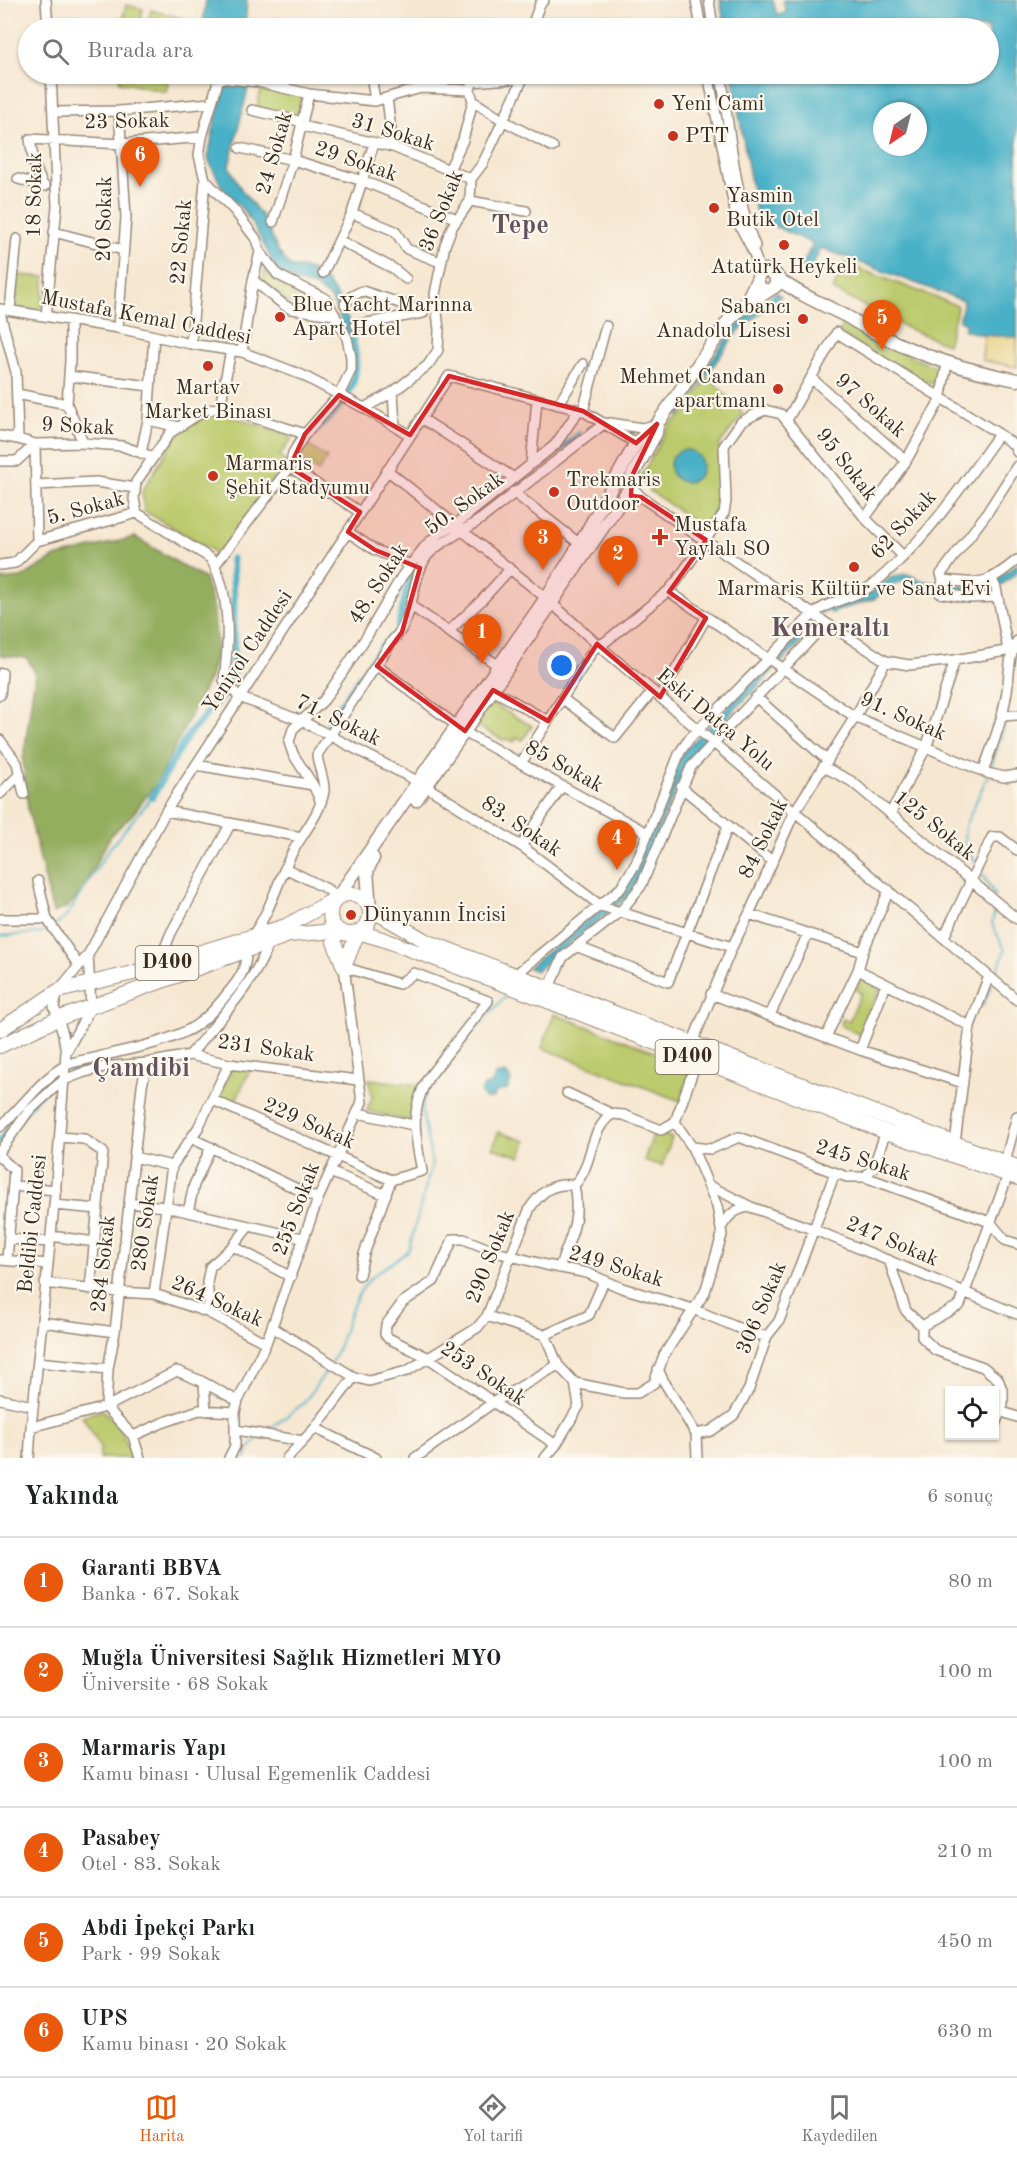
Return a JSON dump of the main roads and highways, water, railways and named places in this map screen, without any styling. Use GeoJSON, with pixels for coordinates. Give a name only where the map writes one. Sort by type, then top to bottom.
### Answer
{"type":"FeatureCollection","features":[{"type":"Feature","properties":{"kind":"highway","name":"D400"},"geometry":{"type":"LineString","coordinates":[[0,1030],[57,991],[159,965],[286,926],[350,893],[363,897],[370,909],[426,941],[693,1041],[955,1143],[1012,1171]]}},
{"type":"Feature","properties":{"kind":"highway"},"geometry":{"type":"LineString","coordinates":[[337,898],[330,910],[330,917],[336,928],[334,942],[344,967],[358,933],[369,922],[370,909]]}},
{"type":"Feature","properties":{"kind":"highway","name":"D400"},"geometry":{"type":"LineString","coordinates":[[0,1046],[57,1019],[270,941],[289,935],[323,932],[336,928],[348,934],[358,933],[382,939],[876,1129],[1012,1171]]}},
{"type":"Feature","properties":{"kind":"main road"},"geometry":{"type":"LineString","coordinates":[[761,274],[773,272],[777,285]]}},
{"type":"Feature","properties":{"kind":"main road"},"geometry":{"type":"LineString","coordinates":[[761,274],[760,288],[777,285],[881,336],[948,364],[1017,380]]}},
{"type":"Feature","properties":{"kind":"main road"},"geometry":{"type":"LineString","coordinates":[[744,306],[761,274]]}},
{"type":"Feature","properties":{"kind":"main road"},"geometry":{"type":"LineString","coordinates":[[337,898],[493,690],[549,600],[636,443],[657,424],[729,320],[744,306],[777,285]]}},
{"type":"Feature","properties":{"kind":"main road"},"geometry":{"type":"LineString","coordinates":[[463,730],[499,666],[628,490],[632,476],[656,433],[657,424]]}},
{"type":"Feature","properties":{"kind":"main road"},"geometry":{"type":"LineString","coordinates":[[370,909],[367,871],[422,784]]}},
{"type":"Feature","properties":{"kind":"water"},"geometry":{"type":"Polygon","coordinates":[[[206,0],[247,0],[246,18],[203,18],[206,0]]]}},
{"type":"Feature","properties":{"kind":"water"},"geometry":{"type":"Polygon","coordinates":[[[720,0],[773,0],[777,15],[786,13],[783,0],[1017,0],[1017,337],[984,335],[964,330],[966,323],[959,320],[964,301],[821,248],[805,275],[800,269],[813,244],[757,218],[734,84],[999,84],[999,18],[723,18],[720,0]]]}},
{"type":"Feature","properties":{"kind":"water"},"geometry":{"type":"Polygon","coordinates":[[[249,84],[229,166],[241,189],[264,219],[278,251],[289,266],[312,271],[332,288],[349,321],[352,329],[350,332],[347,333],[332,300],[315,287],[294,281],[277,270],[245,212],[224,191],[208,159],[215,120],[226,85],[249,84]]]}},
{"type":"Feature","properties":{"kind":"water"},"geometry":{"type":"Polygon","coordinates":[[[776,292],[781,296],[737,332],[678,416],[674,413],[733,329],[776,292]]]}},
{"type":"Feature","properties":{"kind":"water"},"geometry":{"type":"Polygon","coordinates":[[[686,450],[698,454],[702,466],[698,478],[686,482],[674,478],[670,466],[674,454],[686,450]]]}},
{"type":"Feature","properties":{"kind":"water"},"geometry":{"type":"Polygon","coordinates":[[[1017,564],[1017,573],[1000,586],[983,593],[908,581],[898,582],[874,599],[831,613],[828,606],[871,593],[893,576],[907,574],[924,581],[974,587],[996,580],[1017,564]]]}},
{"type":"Feature","properties":{"kind":"water"},"geometry":{"type":"Polygon","coordinates":[[[809,624],[815,628],[696,749],[687,761],[644,867],[628,896],[536,971],[528,968],[622,892],[681,754],[809,624]]]}},
{"type":"Feature","properties":{"kind":"water"},"geometry":{"type":"Polygon","coordinates":[[[506,1073],[511,1080],[507,1090],[497,1091],[493,1098],[486,1099],[481,1093],[484,1086],[492,1084],[495,1075],[506,1073]]]}},
{"type":"Feature","properties":{"kind":"waterway"},"geometry":{"type":"LineString","coordinates":[[308,438],[341,404],[354,380],[355,350],[350,332]]}},
{"type":"Feature","properties":{"kind":"waterway"},"geometry":{"type":"LineString","coordinates":[[518,482],[579,435]]}},
{"type":"Feature","properties":{"kind":"waterway"},"geometry":{"type":"LineString","coordinates":[[152,797],[188,735],[225,693],[233,676],[232,559]]}},
{"type":"Feature","properties":{"kind":"waterway"},"geometry":{"type":"LineString","coordinates":[[398,628],[410,577],[421,560]]}},
{"type":"Feature","properties":{"kind":"waterway"},"geometry":{"type":"LineString","coordinates":[[820,615],[830,609]]}},
{"type":"Feature","properties":{"kind":"waterway"},"geometry":{"type":"LineString","coordinates":[[329,722],[378,651],[391,637]]}},
{"type":"Feature","properties":{"kind":"waterway"},"geometry":{"type":"LineString","coordinates":[[990,770],[1005,725]]}},
{"type":"Feature","properties":{"kind":"waterway"},"geometry":{"type":"LineString","coordinates":[[976,863],[968,850],[964,831],[988,775]]}},
{"type":"Feature","properties":{"kind":"waterway"},"geometry":{"type":"LineString","coordinates":[[55,925],[66,917],[109,849],[152,797]]}},
{"type":"Feature","properties":{"kind":"waterway"},"geometry":{"type":"LineString","coordinates":[[980,870],[995,896]]}},
{"type":"Feature","properties":{"kind":"waterway"},"geometry":{"type":"LineString","coordinates":[[996,904],[992,924],[1005,950],[996,974]]}},
{"type":"Feature","properties":{"kind":"waterway"},"geometry":{"type":"LineString","coordinates":[[0,936],[41,933],[50,928]]}},
{"type":"Feature","properties":{"kind":"waterway"},"geometry":{"type":"LineString","coordinates":[[982,1006],[991,985]]}},
{"type":"Feature","properties":{"kind":"waterway"},"geometry":{"type":"LineString","coordinates":[[175,1041],[202,1026],[238,991]]}},
{"type":"Feature","properties":{"kind":"waterway"},"geometry":{"type":"LineString","coordinates":[[460,1044],[505,997]]}},
{"type":"Feature","properties":{"kind":"waterway"},"geometry":{"type":"LineString","coordinates":[[71,1070],[97,1062]]}},
{"type":"Feature","properties":{"kind":"waterway"},"geometry":{"type":"LineString","coordinates":[[332,1362],[355,1300],[361,1291],[372,1276],[409,1249],[432,1164],[422,1111],[424,1099],[437,1074]]}},
{"type":"Feature","properties":{"kind":"waterway"},"geometry":{"type":"LineString","coordinates":[[0,1141],[35,1097],[53,1082]]}},
{"type":"Feature","properties":{"kind":"waterway"},"geometry":{"type":"LineString","coordinates":[[267,1431],[304,1403],[329,1367]]}},
{"type":"Feature","properties":{"kind":"waterway"},"geometry":{"type":"LineString","coordinates":[[245,1458],[253,1443],[261,1436]]}},
{"type":"Feature","properties":{"kind":"place","name":"Yeni Cami"},"geometry":{"type":"Point","coordinates":[659,104]}},
{"type":"Feature","properties":{"kind":"place","name":"PTT"},"geometry":{"type":"Point","coordinates":[673,136]}},
{"type":"Feature","properties":{"kind":"place","name":"UPS"},"geometry":{"type":"Point","coordinates":[140,187]}},
{"type":"Feature","properties":{"kind":"place","name":"Yasmin Butik Otel"},"geometry":{"type":"Point","coordinates":[714,208]}},
{"type":"Feature","properties":{"kind":"place","name":"Atatürk Heykeli"},"geometry":{"type":"Point","coordinates":[784,245]}},
{"type":"Feature","properties":{"kind":"place","name":"Blue Yacht Marinna Apart Hotel"},"geometry":{"type":"Point","coordinates":[280,317]}},
{"type":"Feature","properties":{"kind":"place","name":"Sabancı Anadolu Lisesi"},"geometry":{"type":"Point","coordinates":[803,319]}},
{"type":"Feature","properties":{"kind":"place","name":"Abdi İpekçi Parkı"},"geometry":{"type":"Point","coordinates":[882,350]}},
{"type":"Feature","properties":{"kind":"place","name":"Martav Market Binası"},"geometry":{"type":"Point","coordinates":[208,366]}},
{"type":"Feature","properties":{"kind":"place","name":"Mehmet Candan apartmanı"},"geometry":{"type":"Point","coordinates":[778,389]}},
{"type":"Feature","properties":{"kind":"place","name":"Marmaris Şehit Stadyumu"},"geometry":{"type":"Point","coordinates":[213,476]}},
{"type":"Feature","properties":{"kind":"place","name":"Trekmaris Outdoor"},"geometry":{"type":"Point","coordinates":[554,492]}},
{"type":"Feature","properties":{"kind":"place","name":"Mustafa Yaylalı SO"},"geometry":{"type":"Point","coordinates":[660,537]}},
{"type":"Feature","properties":{"kind":"place","name":"Marmaris Kültür ve Sanat Evi"},"geometry":{"type":"Point","coordinates":[854,567]}},
{"type":"Feature","properties":{"kind":"place","name":"Marmaris Yapı"},"geometry":{"type":"Point","coordinates":[543,570]}},
{"type":"Feature","properties":{"kind":"place","name":"Muğla Üniversitesi Sağlık Hizmetleri MYO"},"geometry":{"type":"Point","coordinates":[618,586]}},
{"type":"Feature","properties":{"kind":"place","name":"Garanti BBVA"},"geometry":{"type":"Point","coordinates":[482,664]}},
{"type":"Feature","properties":{"kind":"place","name":"Pasabey"},"geometry":{"type":"Point","coordinates":[617,870]}},
{"type":"Feature","properties":{"kind":"place","name":"Dünyanın İncisi"},"geometry":{"type":"Point","coordinates":[351,915]}},
{"type":"Feature","properties":{"kind":"district","name":"Tepe"},"geometry":{"type":"Point","coordinates":[520,225]}},
{"type":"Feature","properties":{"kind":"district","name":"Kemeraltı"},"geometry":{"type":"Point","coordinates":[830,628]}},
{"type":"Feature","properties":{"kind":"district","name":"Çamdibi"},"geometry":{"type":"Point","coordinates":[141,1068]}}]}
